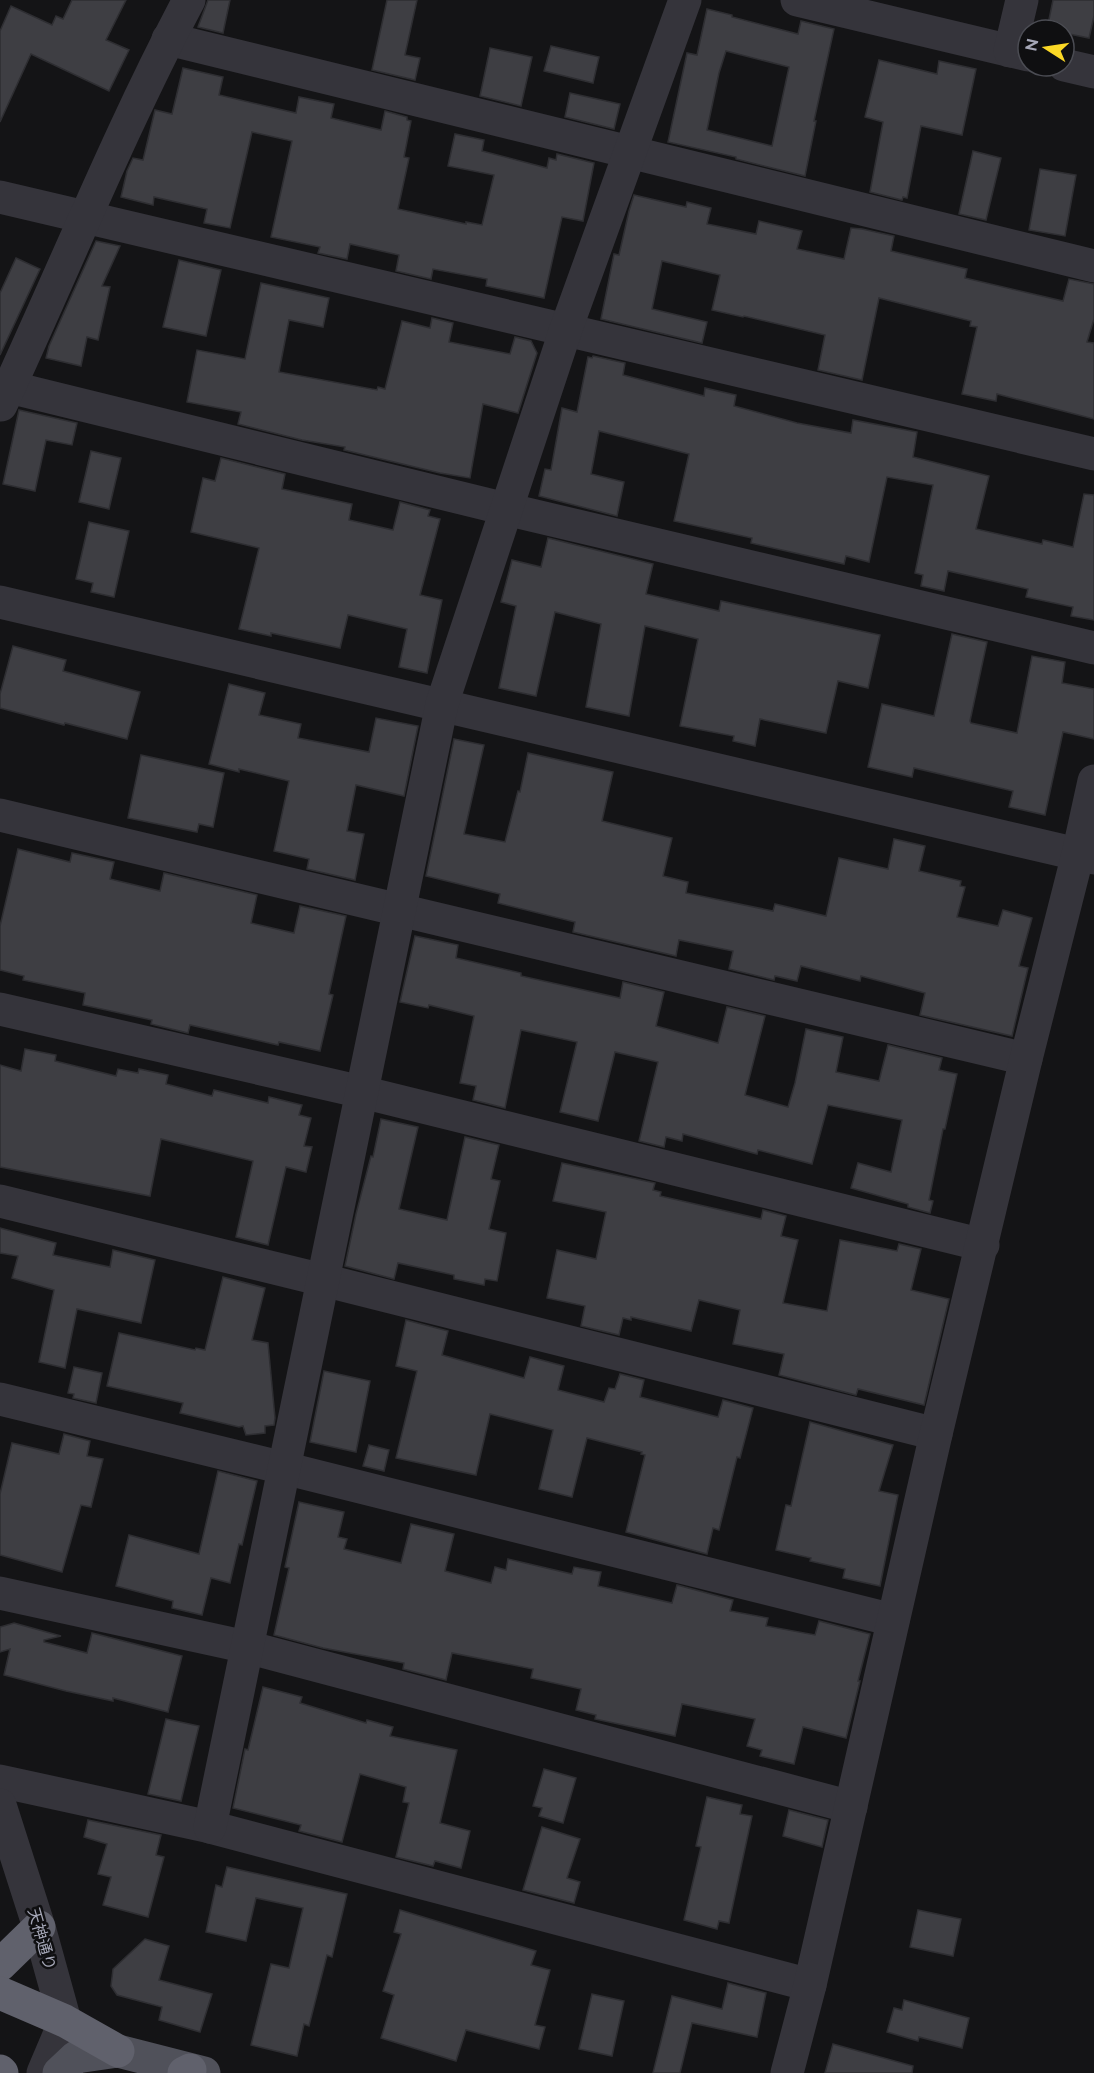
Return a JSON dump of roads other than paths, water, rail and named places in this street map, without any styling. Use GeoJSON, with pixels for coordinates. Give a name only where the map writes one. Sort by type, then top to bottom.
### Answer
{"type":"FeatureCollection","features":[{"type":"Feature","properties":{"kind":"highway"},"geometry":{"type":"LineString","coordinates":[[0,1965],[39,1927]]}},
{"type":"Feature","properties":{"kind":"highway"},"geometry":{"type":"LineString","coordinates":[[0,1993],[65,2021],[118,2051]]}},
{"type":"Feature","properties":{"kind":"main road"},"geometry":{"type":"LineString","coordinates":[[59,2073],[76,2057],[118,2051],[193,2072]]}},
{"type":"Feature","properties":{"kind":"street"},"geometry":{"type":"LineString","coordinates":[[189,0],[168,39],[84,217],[5,397],[506,508],[1094,648]]}},
{"type":"Feature","properties":{"kind":"street"},"geometry":{"type":"LineString","coordinates":[[210,1827],[442,704],[566,329],[685,0]]}},
{"type":"Feature","properties":{"kind":"street"},"geometry":{"type":"LineString","coordinates":[[797,0],[1016,52]]}},
{"type":"Feature","properties":{"kind":"street"},"geometry":{"type":"LineString","coordinates":[[1021,18],[1022,0]]}},
{"type":"Feature","properties":{"kind":"street"},"geometry":{"type":"LineString","coordinates":[[168,39],[1094,266]]}},
{"type":"Feature","properties":{"kind":"street"},"geometry":{"type":"LineString","coordinates":[[1076,67],[1094,72]]}},
{"type":"Feature","properties":{"kind":"street"},"geometry":{"type":"LineString","coordinates":[[0,197],[1094,454]]}},
{"type":"Feature","properties":{"kind":"street"},"geometry":{"type":"LineString","coordinates":[[0,602],[1086,856]]}},
{"type":"Feature","properties":{"kind":"street"},"geometry":{"type":"LineString","coordinates":[[787,2073],[810,1984],[936,1434],[1026,1059],[1086,856],[1094,781]]}},
{"type":"Feature","properties":{"kind":"street"},"geometry":{"type":"LineString","coordinates":[[0,815],[399,912],[1026,1059]]}},
{"type":"Feature","properties":{"kind":"street"},"geometry":{"type":"LineString","coordinates":[[0,1009],[362,1092],[983,1245]]}},
{"type":"Feature","properties":{"kind":"street"},"geometry":{"type":"LineString","coordinates":[[0,1201],[936,1434]]}},
{"type":"Feature","properties":{"kind":"street"},"geometry":{"type":"LineString","coordinates":[[0,1399],[893,1620]]}},
{"type":"Feature","properties":{"kind":"street"},"geometry":{"type":"LineString","coordinates":[[0,1593],[247,1647],[851,1807]]}},
{"type":"Feature","properties":{"kind":"street"},"geometry":{"type":"LineString","coordinates":[[0,1781],[210,1827],[810,1984]]}},
{"type":"Feature","properties":{"kind":"street","name":"天神通り"},"geometry":{"type":"LineString","coordinates":[[0,1804],[39,1927],[65,2021]]}},
{"type":"Feature","properties":{"kind":"street"},"geometry":{"type":"LineString","coordinates":[[43,2073],[65,2021]]}}]}
